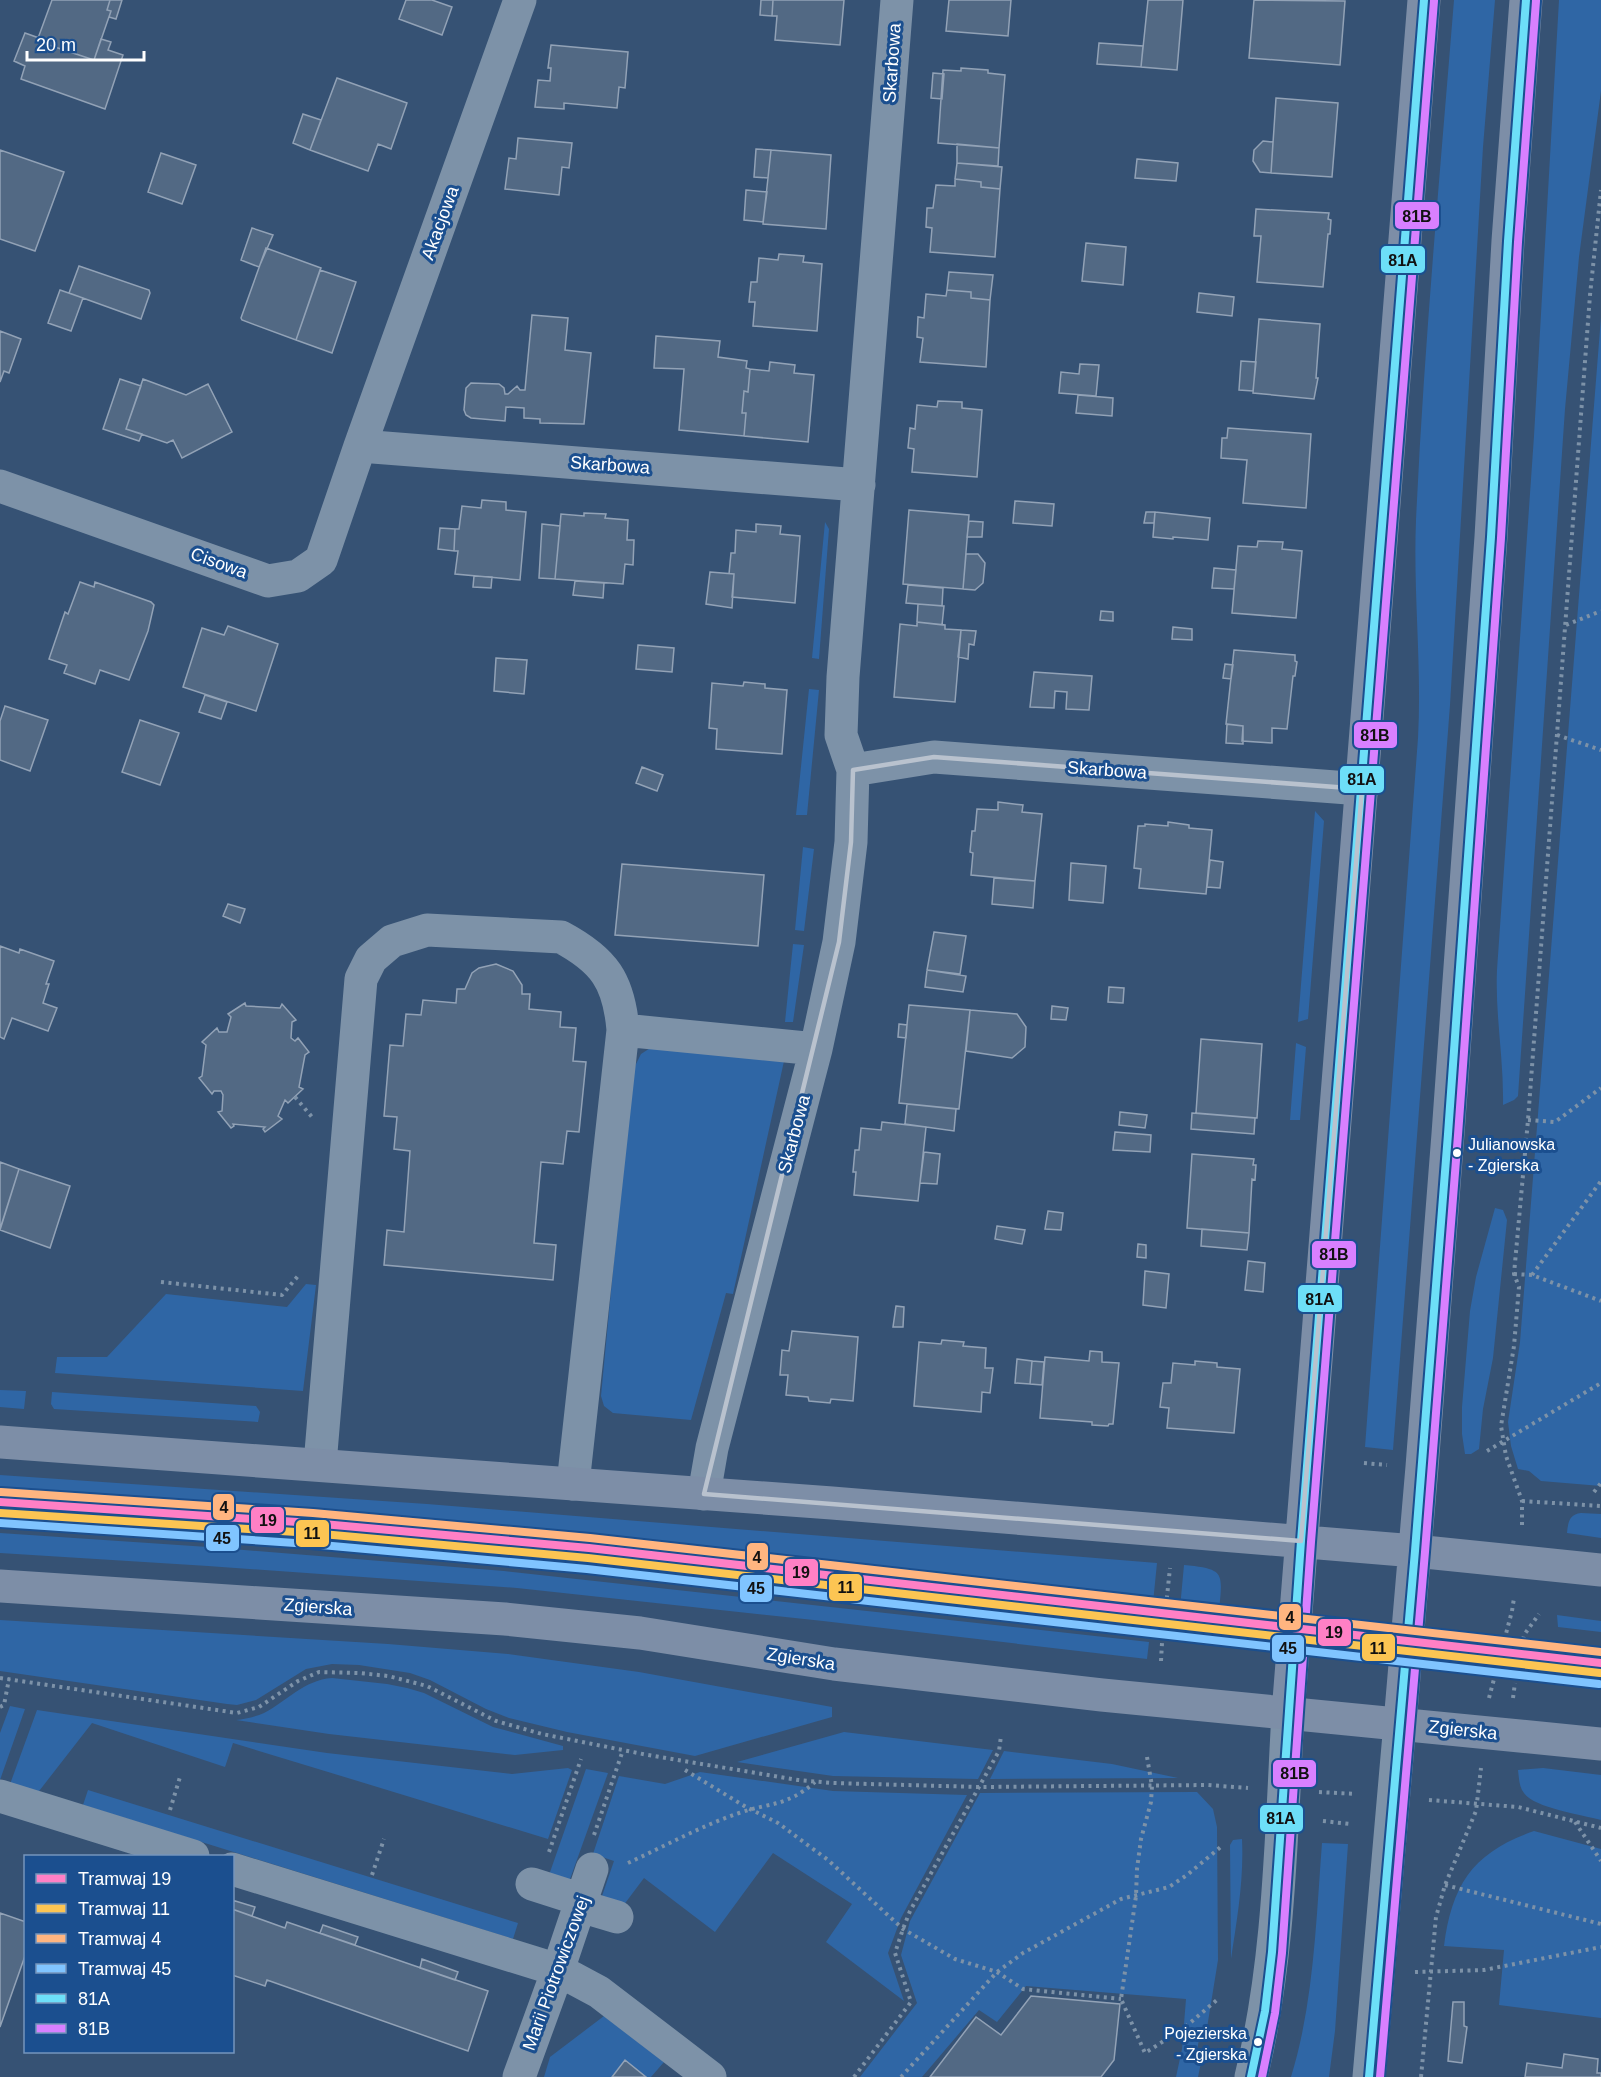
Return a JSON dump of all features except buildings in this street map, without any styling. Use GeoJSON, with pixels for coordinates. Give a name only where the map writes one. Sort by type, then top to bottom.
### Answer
{"type":"FeatureCollection","features":[{"type":"Feature","properties":{"kind":"main road"},"geometry":{"type":"LineString","coordinates":[[1288,1713],[1424,0]]}},
{"type":"Feature","properties":{"kind":"main road"},"geometry":{"type":"LineString","coordinates":[[1400,1724],[1491,549],[1508,241],[1526,0]]}},
{"type":"Feature","properties":{"kind":"main road"},"geometry":{"type":"LineString","coordinates":[[0,1442],[320,1464],[1301,1541],[1601,1570]]}},
{"type":"Feature","properties":{"kind":"main road","name":"Zgierska"},"geometry":{"type":"LineString","coordinates":[[0,1586],[505,1619],[640,1633],[834,1664],[1102,1695],[1601,1744]]}},
{"type":"Feature","properties":{"kind":"street","name":"Akacjowa"},"geometry":{"type":"LineString","coordinates":[[360,446],[520,0]]}},
{"type":"Feature","properties":{"kind":"street","name":"Skarbowa"},"geometry":{"type":"LineString","coordinates":[[704,1494],[715,1437],[816,1049],[839,942],[851,842],[853,770],[841,735],[843,677],[897,0]]}},
{"type":"Feature","properties":{"kind":"street","name":"Skarbowa"},"geometry":{"type":"LineString","coordinates":[[360,446],[859,485]]}},
{"type":"Feature","properties":{"kind":"street","name":"Cisowa"},"geometry":{"type":"LineString","coordinates":[[0,486],[268,581],[298,576],[321,560],[360,446]]}},
{"type":"Feature","properties":{"kind":"street","name":"Skarbowa"},"geometry":{"type":"LineString","coordinates":[[853,770],[934,757],[1362,789]]}},
{"type":"Feature","properties":{"kind":"street"},"geometry":{"type":"LineString","coordinates":[[320,1464],[361,979],[371,959],[392,941],[427,930],[561,937],[599,962],[614,984],[621,1005],[623,1030],[573,1484]]}},
{"type":"Feature","properties":{"kind":"street"},"geometry":{"type":"LineString","coordinates":[[623,1030],[816,1049]]}},
{"type":"Feature","properties":{"kind":"street"},"geometry":{"type":"LineString","coordinates":[[1251,2077],[1263,2020],[1272,1952],[1288,1713]]}},
{"type":"Feature","properties":{"kind":"street"},"geometry":{"type":"LineString","coordinates":[[1369,2077],[1400,1724]]}},
{"type":"Feature","properties":{"kind":"street"},"geometry":{"type":"LineString","coordinates":[[0,1796],[188,1855]]}},
{"type":"Feature","properties":{"kind":"street"},"geometry":{"type":"LineString","coordinates":[[234,1870],[558,1970],[599,1992],[710,2077]]}},
{"type":"Feature","properties":{"kind":"street"},"geometry":{"type":"LineString","coordinates":[[532,1884],[585,1890],[617,1917]]}},
{"type":"Feature","properties":{"kind":"street","name":"Marii Piotrowiczowej"},"geometry":{"type":"LineString","coordinates":[[519,2077],[585,1890]]}},
{"type":"Feature","properties":{"kind":"path"},"geometry":{"type":"LineString","coordinates":[[1522,1524],[1522,1501],[1506,1456],[1501,1426],[1514,1346],[1519,1287],[1514,1274],[1528,1120],[1590,295],[1601,190]]}},
{"type":"Feature","properties":{"kind":"path"},"geometry":{"type":"LineString","coordinates":[[1566,625],[1601,611]]}},
{"type":"Feature","properties":{"kind":"path"},"geometry":{"type":"LineString","coordinates":[[1557,735],[1601,750]]}},
{"type":"Feature","properties":{"kind":"path"},"geometry":{"type":"LineString","coordinates":[[1528,1120],[1555,1122],[1601,1088]]}},
{"type":"Feature","properties":{"kind":"path"},"geometry":{"type":"LineString","coordinates":[[1532,1275],[1601,1181]]}},
{"type":"Feature","properties":{"kind":"path"},"geometry":{"type":"LineString","coordinates":[[1514,1274],[1532,1275],[1601,1301]]}},
{"type":"Feature","properties":{"kind":"path"},"geometry":{"type":"LineString","coordinates":[[161,1282],[282,1294],[299,1276],[335,1278]]}},
{"type":"Feature","properties":{"kind":"path"},"geometry":{"type":"LineString","coordinates":[[1487,1451],[1601,1383]]}},
{"type":"Feature","properties":{"kind":"path"},"geometry":{"type":"LineString","coordinates":[[1364,1462],[1391,1465]]}},
{"type":"Feature","properties":{"kind":"path"},"geometry":{"type":"LineString","coordinates":[[1594,1492],[1601,1483]]}},
{"type":"Feature","properties":{"kind":"path"},"geometry":{"type":"LineString","coordinates":[[1522,1501],[1601,1506]]}},
{"type":"Feature","properties":{"kind":"path"},"geometry":{"type":"LineString","coordinates":[[1166,1606],[1171,1564]]}},
{"type":"Feature","properties":{"kind":"path"},"geometry":{"type":"LineString","coordinates":[[1489,1699],[1512,1611]]}},
{"type":"Feature","properties":{"kind":"path"},"geometry":{"type":"LineString","coordinates":[[1522,1647],[1524,1635],[1539,1614]]}},
{"type":"Feature","properties":{"kind":"path"},"geometry":{"type":"LineString","coordinates":[[1161,1661],[1162,1643]]}},
{"type":"Feature","properties":{"kind":"path"},"geometry":{"type":"LineString","coordinates":[[0,1678],[237,1713],[259,1707],[298,1681],[320,1672],[358,1673],[398,1678],[427,1686],[483,1715],[542,1734],[815,1782],[980,1787],[1229,1787]]}},
{"type":"Feature","properties":{"kind":"path"},"geometry":{"type":"LineString","coordinates":[[0,1707],[4,1705],[9,1679]]}},
{"type":"Feature","properties":{"kind":"path"},"geometry":{"type":"LineString","coordinates":[[1512,1701],[1515,1683]]}},
{"type":"Feature","properties":{"kind":"path"},"geometry":{"type":"LineString","coordinates":[[854,2077],[911,2002],[895,1953],[903,1929],[910,1911],[999,1751],[1001,1736]]}},
{"type":"Feature","properties":{"kind":"path"},"geometry":{"type":"LineString","coordinates":[[585,1890],[588,1853],[623,1750]]}},
{"type":"Feature","properties":{"kind":"path"},"geometry":{"type":"LineString","coordinates":[[1148,1757],[1152,1786],[1151,1802],[1141,1839],[1136,1896],[1121,1999],[1145,2053],[1184,2028],[1218,1999]]}},
{"type":"Feature","properties":{"kind":"path"},"geometry":{"type":"LineString","coordinates":[[685,1770],[778,1823],[828,1860],[903,1929],[955,1959],[997,1972],[1023,1989],[1121,1999]]}},
{"type":"Feature","properties":{"kind":"path"},"geometry":{"type":"LineString","coordinates":[[1421,2077],[1436,1917],[1445,1885],[1477,1804],[1480,1780]]}},
{"type":"Feature","properties":{"kind":"path"},"geometry":{"type":"LineString","coordinates":[[585,1890],[709,1825],[750,1809],[778,1804],[801,1793],[815,1782]]}},
{"type":"Feature","properties":{"kind":"path"},"geometry":{"type":"LineString","coordinates":[[1324,1792],[1351,1794]]}},
{"type":"Feature","properties":{"kind":"path"},"geometry":{"type":"LineString","coordinates":[[1454,1802],[1518,1807],[1601,1828]]}},
{"type":"Feature","properties":{"kind":"path"},"geometry":{"type":"LineString","coordinates":[[1574,1820],[1601,1861]]}},
{"type":"Feature","properties":{"kind":"path"},"geometry":{"type":"LineString","coordinates":[[1323,1821],[1350,1824]]}},
{"type":"Feature","properties":{"kind":"path"},"geometry":{"type":"LineString","coordinates":[[901,2077],[997,1972],[1023,1953],[1121,1899],[1169,1887],[1223,1845]]}},
{"type":"Feature","properties":{"kind":"path"},"geometry":{"type":"LineString","coordinates":[[1445,1885],[1601,1924]]}},
{"type":"Feature","properties":{"kind":"path"},"geometry":{"type":"LineString","coordinates":[[1379,1970],[1430,1973],[1484,1970],[1601,1947]]}},
{"type":"Feature","properties":{"kind":"highlighted area"},"geometry":{"type":"Polygon","coordinates":[[[934,757],[1362,789],[1301,1541],[704,1494],[839,942],[851,842],[853,770],[934,757]]]}},
{"type":"Feature","properties":{"kind":"shaded area"},"geometry":{"type":"Polygon","coordinates":[[[1454,0],[1495,0],[1483,147],[1450,705],[1393,1450],[1365,1447],[1418,738],[1416,520],[1419,455],[1454,0]]]}},
{"type":"Feature","properties":{"kind":"shaded area"},"geometry":{"type":"Polygon","coordinates":[[[1559,0],[1601,0],[1601,91],[1579,257],[1565,409],[1518,1096],[1503,1105],[1497,970],[1534,436],[1559,0]]]}},
{"type":"Feature","properties":{"kind":"shaded area"},"geometry":{"type":"Polygon","coordinates":[[[1601,317],[1601,1486],[1541,1481],[1529,1471],[1518,1469],[1511,1446],[1508,1422],[1520,1342],[1601,317]]]}},
{"type":"Feature","properties":{"kind":"shaded area"},"geometry":{"type":"Polygon","coordinates":[[[825,522],[829,529],[819,659],[812,658],[825,522]]]}},
{"type":"Feature","properties":{"kind":"shaded area"},"geometry":{"type":"Polygon","coordinates":[[[809,689],[819,690],[807,815],[796,815],[809,689]]]}},
{"type":"Feature","properties":{"kind":"shaded area"},"geometry":{"type":"Polygon","coordinates":[[[1315,811],[1324,821],[1308,1019],[1298,1022],[1315,811]]]}},
{"type":"Feature","properties":{"kind":"shaded area"},"geometry":{"type":"Polygon","coordinates":[[[803,847],[814,849],[804,931],[795,930],[803,847]]]}},
{"type":"Feature","properties":{"kind":"shaded area"},"geometry":{"type":"Polygon","coordinates":[[[793,944],[804,945],[793,1022],[785,1022],[793,944]]]}},
{"type":"Feature","properties":{"kind":"shaded area"},"geometry":{"type":"Polygon","coordinates":[[[658,1043],[786,1052],[733,1294],[726,1293],[691,1420],[613,1413],[604,1406],[601,1396],[632,1072],[641,1054],[658,1043]]]}},
{"type":"Feature","properties":{"kind":"shaded area"},"geometry":{"type":"Polygon","coordinates":[[[1296,1043],[1306,1047],[1300,1120],[1290,1120],[1296,1043]]]}},
{"type":"Feature","properties":{"kind":"shaded area"},"geometry":{"type":"Polygon","coordinates":[[[1495,1208],[1503,1210],[1507,1220],[1493,1358],[1483,1409],[1479,1449],[1471,1454],[1465,1454],[1462,1407],[1470,1311],[1476,1277],[1495,1208]]]}},
{"type":"Feature","properties":{"kind":"shaded area"},"geometry":{"type":"Polygon","coordinates":[[[306,1284],[316,1285],[303,1391],[55,1373],[57,1357],[107,1357],[166,1294],[287,1307],[306,1284]]]}},
{"type":"Feature","properties":{"kind":"shaded area"},"geometry":{"type":"Polygon","coordinates":[[[0,1390],[26,1391],[24,1409],[0,1407],[0,1390]]]}},
{"type":"Feature","properties":{"kind":"shaded area"},"geometry":{"type":"Polygon","coordinates":[[[52,1392],[256,1406],[260,1412],[258,1422],[54,1409],[51,1404],[52,1392]]]}},
{"type":"Feature","properties":{"kind":"shaded area"},"geometry":{"type":"Polygon","coordinates":[[[0,1475],[427,1504],[1157,1563],[1153,1603],[426,1525],[0,1495],[0,1475]]]}},
{"type":"Feature","properties":{"kind":"shaded area"},"geometry":{"type":"Polygon","coordinates":[[[1581,1513],[1601,1514],[1601,1538],[1567,1533],[1572,1517],[1581,1513]]]}},
{"type":"Feature","properties":{"kind":"shaded area"},"geometry":{"type":"Polygon","coordinates":[[[0,1533],[504,1571],[1149,1642],[1147,1659],[517,1588],[0,1553],[0,1533]]]}},
{"type":"Feature","properties":{"kind":"shaded area"},"geometry":{"type":"Polygon","coordinates":[[[1184,1565],[1215,1571],[1219,1576],[1221,1589],[1219,1613],[1180,1608],[1184,1565]]]}},
{"type":"Feature","properties":{"kind":"shaded area"},"geometry":{"type":"Polygon","coordinates":[[[1557,1615],[1601,1621],[1601,1632],[1558,1627],[1557,1615]]]}},
{"type":"Feature","properties":{"kind":"shaded area"},"geometry":{"type":"Polygon","coordinates":[[[0,1620],[388,1644],[508,1654],[639,1672],[832,1707],[832,1717],[695,1756],[567,1732],[509,1718],[486,1709],[430,1680],[410,1673],[359,1665],[332,1664],[306,1669],[256,1700],[237,1705],[227,1704],[0,1671],[0,1620]]]}},
{"type":"Feature","properties":{"kind":"shaded area"},"geometry":{"type":"Polygon","coordinates":[[[332,1678],[387,1684],[424,1693],[493,1727],[563,1746],[563,1750],[515,1755],[329,1734],[236,1720],[264,1713],[304,1687],[332,1678]]]}},
{"type":"Feature","properties":{"kind":"shaded area"},"geometry":{"type":"Polygon","coordinates":[[[10,1706],[25,1709],[0,1780],[0,1733],[10,1706]]]}},
{"type":"Feature","properties":{"kind":"shaded area"},"geometry":{"type":"Polygon","coordinates":[[[37,1710],[327,1753],[512,1774],[568,1768],[572,1770],[548,1839],[233,1743],[225,1767],[92,1723],[36,1795],[9,1787],[37,1710]]]}},
{"type":"Feature","properties":{"kind":"shaded area"},"geometry":{"type":"Polygon","coordinates":[[[844,1732],[993,1750],[978,1779],[833,1776],[737,1762],[844,1732]]]}},
{"type":"Feature","properties":{"kind":"shaded area"},"geometry":{"type":"Polygon","coordinates":[[[1004,1751],[1112,1764],[1178,1778],[990,1779],[1004,1751]]]}},
{"type":"Feature","properties":{"kind":"shaded area"},"geometry":{"type":"Polygon","coordinates":[[[1543,1768],[1601,1775],[1601,1820],[1548,1807],[1529,1798],[1521,1788],[1518,1770],[1543,1768]]]}},
{"type":"Feature","properties":{"kind":"shaded area"},"geometry":{"type":"Polygon","coordinates":[[[586,1769],[608,1773],[569,1882],[549,1875],[586,1769]]]}},
{"type":"Feature","properties":{"kind":"shaded area"},"geometry":{"type":"Polygon","coordinates":[[[700,1772],[833,1791],[967,1795],[901,1918],[888,1953],[904,2001],[826,1942],[852,1904],[773,1853],[715,1932],[644,1878],[623,1906],[602,1896],[614,1861],[593,1854],[619,1776],[665,1784],[700,1772]]]}},
{"type":"Feature","properties":{"kind":"shaded area"},"geometry":{"type":"Polygon","coordinates":[[[88,1790],[518,1923],[513,1939],[83,1805],[88,1790]]]}},
{"type":"Feature","properties":{"kind":"shaded area"},"geometry":{"type":"Polygon","coordinates":[[[1197,1792],[1213,1809],[1217,1827],[1218,1960],[1207,2028],[1201,2027],[1196,2057],[1202,2058],[1198,2077],[1176,2077],[1182,2049],[1186,1999],[1026,1986],[997,2022],[979,2010],[922,2077],[860,2077],[917,2003],[901,1955],[910,1921],[980,1793],[1197,1792]]]}},
{"type":"Feature","properties":{"kind":"shaded area"},"geometry":{"type":"Polygon","coordinates":[[[1534,1831],[1601,1849],[1601,2018],[1499,2005],[1504,1950],[1444,1946],[1453,1904],[1460,1887],[1470,1873],[1481,1860],[1496,1849],[1534,1831]]]}},
{"type":"Feature","properties":{"kind":"shaded area"},"geometry":{"type":"Polygon","coordinates":[[[1242,1839],[1241,1884],[1231,1959],[1230,1845],[1233,1840],[1242,1839]]]}},
{"type":"Feature","properties":{"kind":"shaded area"},"geometry":{"type":"Polygon","coordinates":[[[1322,1843],[1348,1844],[1335,2031],[1329,2077],[1291,2077],[1299,2049],[1309,1991],[1316,1932],[1322,1843]]]}},
{"type":"Feature","properties":{"kind":"shaded area"},"geometry":{"type":"Polygon","coordinates":[[[604,2016],[664,2062],[651,2077],[646,2077],[625,2061],[612,2077],[544,2077],[550,2057],[604,2016]]]}},
{"type":"Feature","properties":{"kind":"tram line","name":"4"},"geometry":{"type":"LineString","coordinates":[[1,1492],[313,1513],[590,1538],[1601,1652]]}},
{"type":"Feature","properties":{"kind":"tram line","name":"19"},"geometry":{"type":"LineString","coordinates":[[0,1502],[312,1523],[589,1548],[1601,1663]]}},
{"type":"Feature","properties":{"kind":"tram line","name":"11"},"geometry":{"type":"LineString","coordinates":[[0,1513],[311,1533],[588,1558],[1600,1673]]}},
{"type":"Feature","properties":{"kind":"tram line","name":"45"},"geometry":{"type":"LineString","coordinates":[[0,1523],[310,1544],[587,1569],[1599,1684]]}},
{"type":"Feature","properties":{"kind":"transit line","name":"81A"},"geometry":{"type":"LineString","coordinates":[[1251,2077],[1265,2011],[1272,1952],[1301,1541],[1424,0]]}},
{"type":"Feature","properties":{"kind":"transit line","name":"81A"},"geometry":{"type":"LineString","coordinates":[[1369,2077],[1415,1551],[1448,1134],[1491,537],[1508,241],[1526,0]]}},
{"type":"Feature","properties":{"kind":"transit line","name":"81B"},"geometry":{"type":"LineString","coordinates":[[1262,2077],[1275,2013],[1282,1953],[1311,1542],[1434,1]]}},
{"type":"Feature","properties":{"kind":"transit line","name":"81B"},"geometry":{"type":"LineString","coordinates":[[1380,2077],[1458,1135],[1501,538],[1518,242],[1536,1]]}},
{"type":"Feature","properties":{"kind":"place","name":"Julianowska - Zgierska"},"geometry":{"type":"Point","coordinates":[1457,1153]}},
{"type":"Feature","properties":{"kind":"place","name":"Pojezierska - Zgierska"},"geometry":{"type":"Point","coordinates":[1258,2042]}}]}
